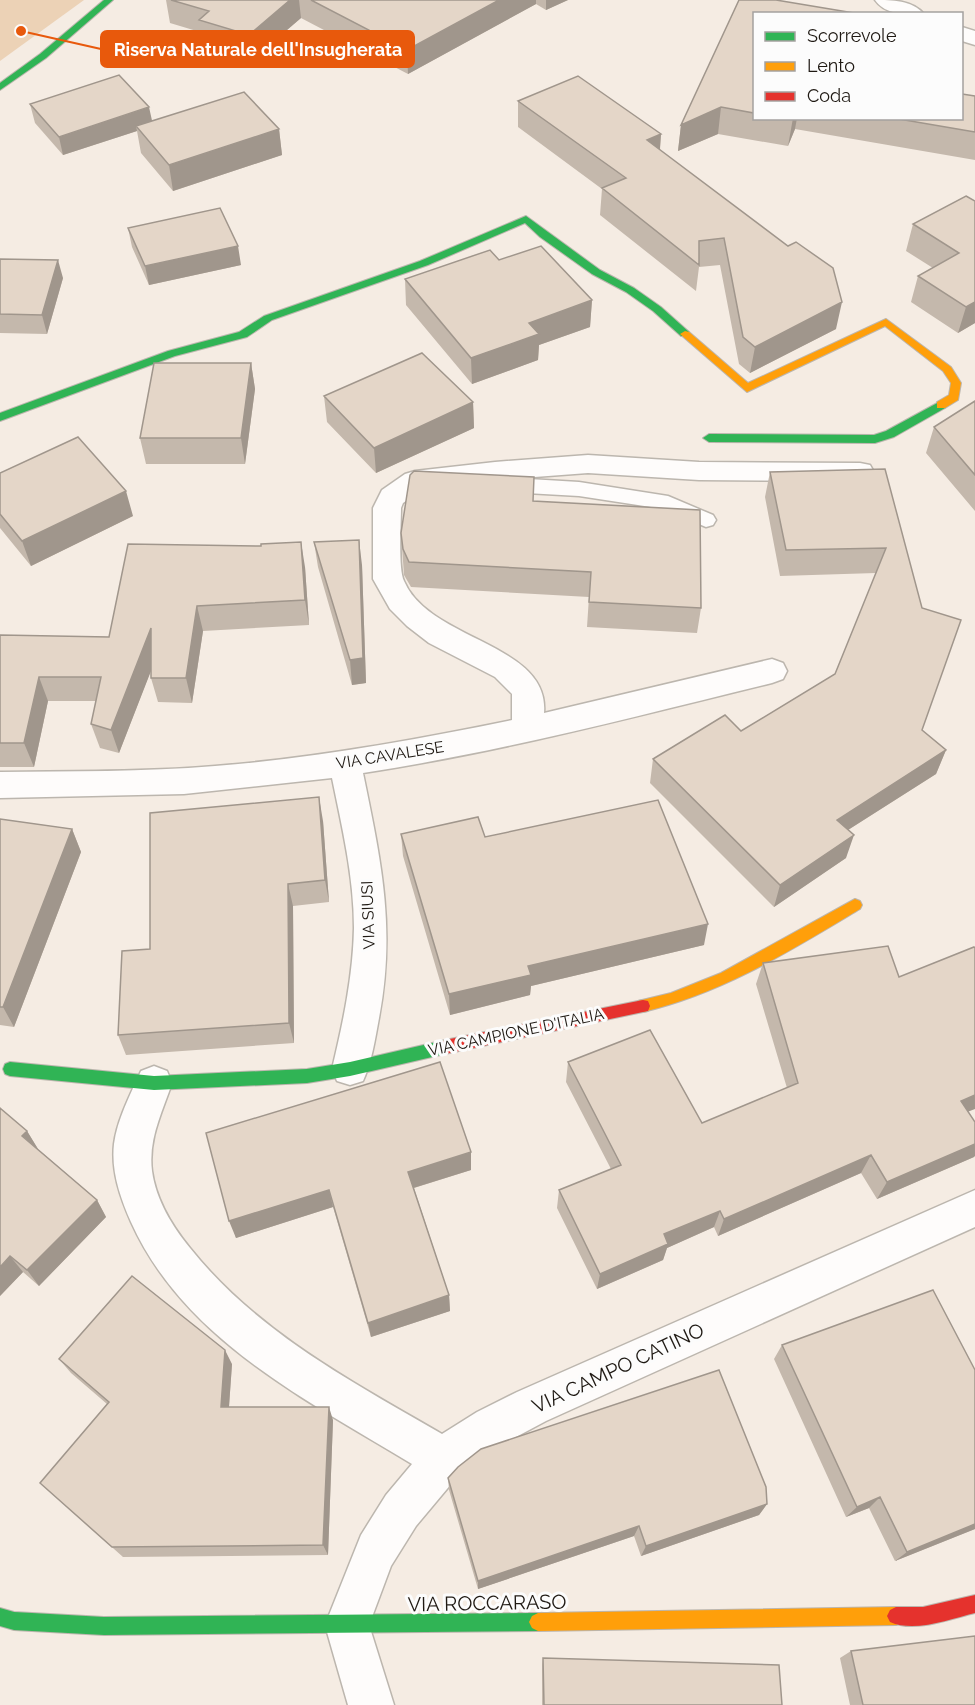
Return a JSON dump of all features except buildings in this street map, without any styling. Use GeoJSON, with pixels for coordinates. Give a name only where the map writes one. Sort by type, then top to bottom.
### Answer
{"type":"FeatureCollection","features":[{"type":"Feature","properties":{"kind":"street"},"geometry":{"type":"LineString","coordinates":[[0,87],[61,42],[110,0]]}},
{"type":"Feature","properties":{"kind":"street"},"geometry":{"type":"LineString","coordinates":[[885,0],[910,12]]}},
{"type":"Feature","properties":{"kind":"street"},"geometry":{"type":"LineString","coordinates":[[0,417],[197,346],[244,335],[256,330],[268,318],[424,263],[526,219],[543,235],[596,272],[630,290],[657,309],[747,388],[886,322],[947,369],[956,383],[954,397],[890,434],[875,439],[710,438]]}},
{"type":"Feature","properties":{"kind":"street"},"geometry":{"type":"LineString","coordinates":[[526,729],[529,707],[527,690],[506,669],[440,635],[417,618],[400,601],[388,579],[385,524],[387,508],[392,497],[416,481],[495,471],[588,464],[699,471],[844,471],[886,474]]}},
{"type":"Feature","properties":{"kind":"street","name":"VIA CAVALESE"},"geometry":{"type":"LineString","coordinates":[[0,785],[200,780],[278,772],[441,747],[772,671]]}},
{"type":"Feature","properties":{"kind":"street","name":"VIA SIUSI"},"geometry":{"type":"LineString","coordinates":[[345,762],[367,878],[371,934],[368,983],[350,1069]]}},
{"type":"Feature","properties":{"kind":"street","name":"VIA CAMPIONE D'ITALIA"},"geometry":{"type":"LineString","coordinates":[[10,1069],[154,1083],[307,1076],[350,1069],[544,1025],[654,1004],[688,993],[739,972],[855,905]]}},
{"type":"Feature","properties":{"kind":"street"},"geometry":{"type":"LineString","coordinates":[[154,1083],[133,1143],[137,1192],[159,1239],[216,1306],[252,1339],[291,1367],[445,1460]]}},
{"type":"Feature","properties":{"kind":"street","name":"VIA CAMPO CATINO"},"geometry":{"type":"LineString","coordinates":[[347,1625],[358,1602],[368,1568],[385,1533],[411,1497],[445,1460],[503,1421],[678,1338],[975,1208]]}},
{"type":"Feature","properties":{"kind":"street","name":"VIA ROCCARASO"},"geometry":{"type":"LineString","coordinates":[[0,1617],[14,1621],[104,1626],[347,1625],[922,1616],[975,1604]]}},
{"type":"Feature","properties":{"kind":"street"},"geometry":{"type":"LineString","coordinates":[[347,1625],[371,1705]]}},
{"type":"Feature","properties":{"kind":"lane"},"geometry":{"type":"LineString","coordinates":[[495,471],[526,486],[579,489],[668,503],[706,520]]}},
{"type":"Feature","properties":{"kind":"shaded area"},"geometry":{"type":"Polygon","coordinates":[[[0,0],[84,0],[0,61],[0,0]]]}},
{"type":"Feature","properties":{"kind":"traffic: fast"},"geometry":{"type":"LineString","coordinates":[[0,87],[43,56],[109,0]]}},
{"type":"Feature","properties":{"kind":"traffic: fast"},"geometry":{"type":"LineString","coordinates":[[0,417],[171,354],[251,331],[268,318],[424,263],[526,219],[543,235],[596,272],[630,290],[657,309],[685,334]]}},
{"type":"Feature","properties":{"kind":"traffic: fast"},"geometry":{"type":"LineString","coordinates":[[709,438],[875,439],[890,434],[941,405]]}},
{"type":"Feature","properties":{"kind":"traffic: fast"},"geometry":{"type":"LineString","coordinates":[[10,1069],[154,1083],[307,1076],[350,1069],[445,1047]]}},
{"type":"Feature","properties":{"kind":"traffic: fast"},"geometry":{"type":"LineString","coordinates":[[0,1617],[14,1621],[104,1626],[538,1622]]}},
{"type":"Feature","properties":{"kind":"traffic: slow"},"geometry":{"type":"LineString","coordinates":[[685,334],[747,388],[886,322],[947,369],[956,383],[954,397],[941,405]]}},
{"type":"Feature","properties":{"kind":"traffic: slow"},"geometry":{"type":"LineString","coordinates":[[643,1006],[671,999],[726,978],[855,905]]}},
{"type":"Feature","properties":{"kind":"traffic: slow"},"geometry":{"type":"LineString","coordinates":[[538,1622],[896,1616]]}},
{"type":"Feature","properties":{"kind":"traffic: jam"},"geometry":{"type":"LineString","coordinates":[[445,1047],[643,1006]]}},
{"type":"Feature","properties":{"kind":"traffic: jam"},"geometry":{"type":"LineString","coordinates":[[896,1616],[923,1616],[975,1604]]}},
{"type":"Feature","properties":{"kind":"place","name":"Riserva Naturale dell'Insugherata"},"geometry":{"type":"Point","coordinates":[21,31]}}]}
